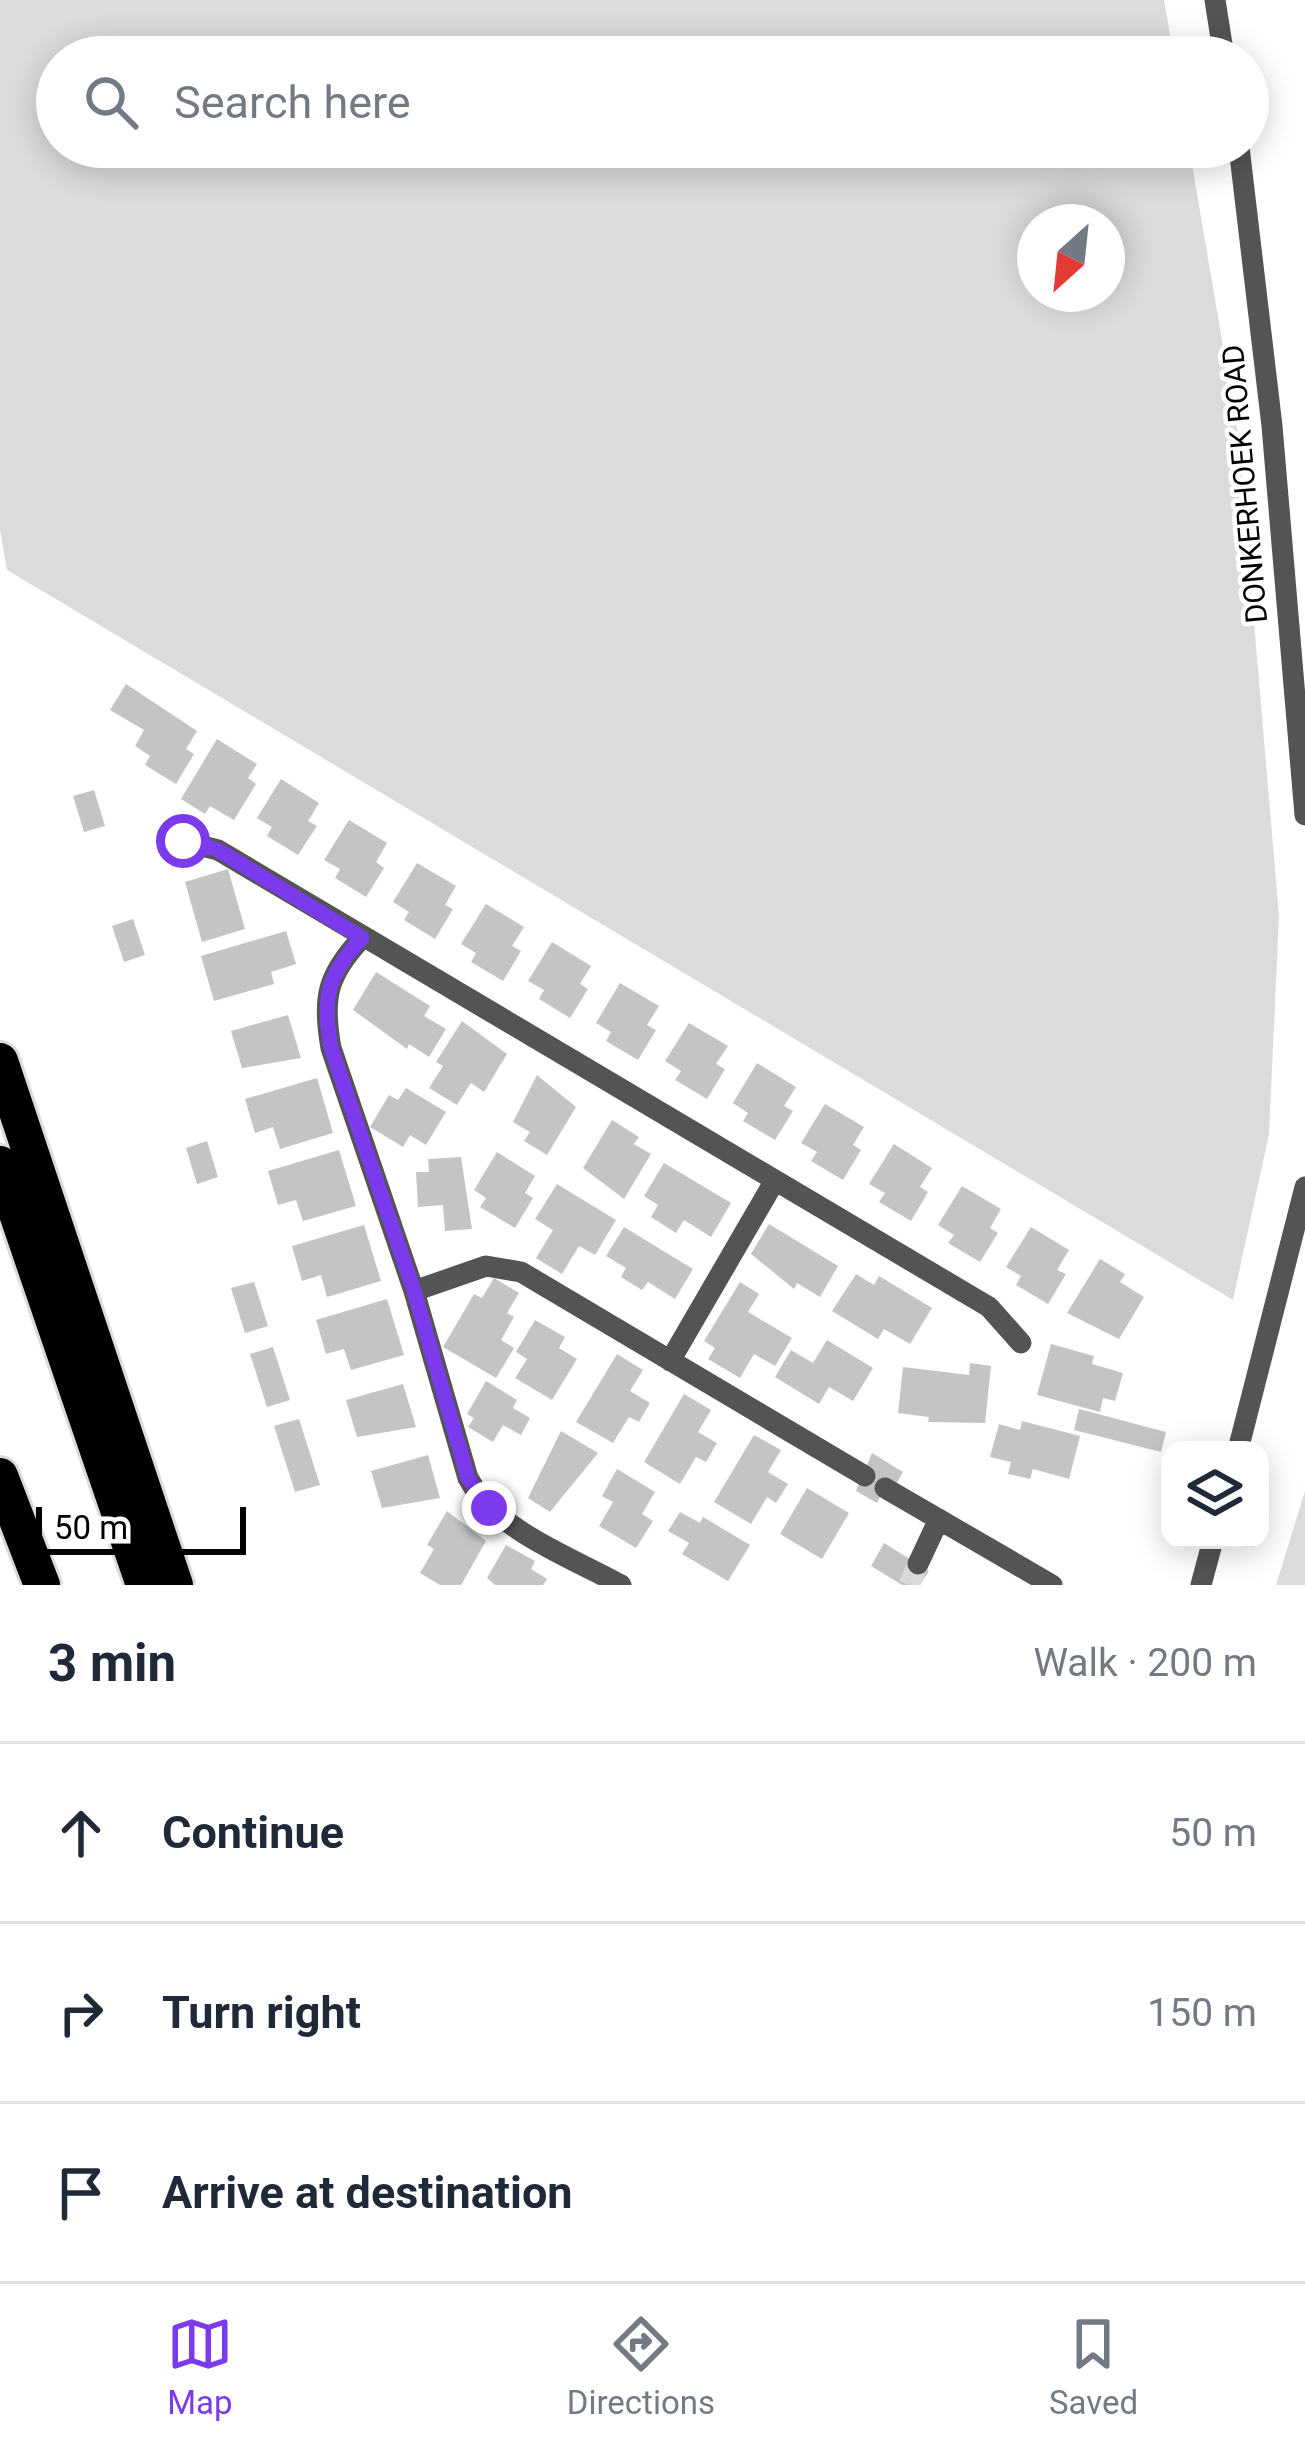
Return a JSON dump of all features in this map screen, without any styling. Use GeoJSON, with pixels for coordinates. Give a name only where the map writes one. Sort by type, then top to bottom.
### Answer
{"type":"FeatureCollection","features":[{"type":"Feature","properties":{"kind":"highway"},"geometry":{"type":"LineString","coordinates":[[0,1061],[175,1585]]}},
{"type":"Feature","properties":{"kind":"highway"},"geometry":{"type":"LineString","coordinates":[[0,1164],[144,1585]]}},
{"type":"Feature","properties":{"kind":"highway"},"geometry":{"type":"LineString","coordinates":[[0,1476],[42,1585]]}},
{"type":"Feature","properties":{"kind":"street"},"geometry":{"type":"LineString","coordinates":[[1215,0],[1221,36]]}},
{"type":"Feature","properties":{"kind":"street","name":"DONKERHOEK ROAD"},"geometry":{"type":"LineString","coordinates":[[1241,168],[1271,426],[1305,815]]}},
{"type":"Feature","properties":{"kind":"street"},"geometry":{"type":"LineString","coordinates":[[183,841],[218,850],[989,1306],[1021,1343]]}},
{"type":"Feature","properties":{"kind":"street"},"geometry":{"type":"LineString","coordinates":[[362,938],[329,978],[324,1008],[331,1048],[414,1291],[476,1494],[509,1522],[621,1585]]}},
{"type":"Feature","properties":{"kind":"street"},"geometry":{"type":"LineString","coordinates":[[670,1361],[774,1182]]}},
{"type":"Feature","properties":{"kind":"street"},"geometry":{"type":"LineString","coordinates":[[1240,1441],[1305,1186]]}},
{"type":"Feature","properties":{"kind":"street"},"geometry":{"type":"LineString","coordinates":[[414,1291],[501,1265],[865,1476]]}},
{"type":"Feature","properties":{"kind":"street"},"geometry":{"type":"LineString","coordinates":[[885,1488],[1052,1585]]}},
{"type":"Feature","properties":{"kind":"street"},"geometry":{"type":"LineString","coordinates":[[918,1564],[939,1519]]}},
{"type":"Feature","properties":{"kind":"street"},"geometry":{"type":"LineString","coordinates":[[1201,1585],[1211,1549]]}},
{"type":"Feature","properties":{"kind":"shaded area"},"geometry":{"type":"Polygon","coordinates":[[[0,0],[1164,0],[1170,36],[36,36],[36,168],[1193,168],[1238,434],[1279,916],[1269,1134],[1233,1300],[7,570],[0,530],[0,0]]]}},
{"type":"Feature","properties":{"kind":"shaded area"},"geometry":{"type":"Polygon","coordinates":[[[1305,1491],[1305,1585],[1276,1585],[1305,1491]]]}},
{"type":"Feature","properties":{"kind":"building"},"geometry":{"type":"Polygon","coordinates":[[[126,684],[197,731],[186,749],[194,754],[176,784],[145,765],[150,756],[135,746],[144,730],[110,710],[126,684]]]}},
{"type":"Feature","properties":{"kind":"building"},"geometry":{"type":"Polygon","coordinates":[[[217,739],[257,764],[248,778],[256,784],[234,820],[210,806],[205,814],[181,799],[217,739]]]}},
{"type":"Feature","properties":{"kind":"building"},"geometry":{"type":"Polygon","coordinates":[[[281,779],[319,803],[308,821],[317,826],[298,855],[267,836],[272,827],[257,818],[281,779]]]}},
{"type":"Feature","properties":{"kind":"building"},"geometry":{"type":"Polygon","coordinates":[[[94,790],[105,826],[84,832],[73,796],[94,790]]]}},
{"type":"Feature","properties":{"kind":"building"},"geometry":{"type":"Polygon","coordinates":[[[349,820],[387,843],[376,862],[384,868],[366,897],[335,878],[340,869],[324,860],[349,820]]]}},
{"type":"Feature","properties":{"kind":"building"},"geometry":{"type":"Polygon","coordinates":[[[417,863],[456,886],[445,905],[453,909],[435,939],[404,920],[409,912],[393,902],[417,863]]]}},
{"type":"Feature","properties":{"kind":"building"},"geometry":{"type":"Polygon","coordinates":[[[228,869],[245,929],[202,942],[185,882],[228,869]]]}},
{"type":"Feature","properties":{"kind":"building"},"geometry":{"type":"Polygon","coordinates":[[[486,904],[524,927],[512,946],[521,951],[503,981],[471,962],[476,953],[461,944],[486,904]]]}},
{"type":"Feature","properties":{"kind":"building"},"geometry":{"type":"Polygon","coordinates":[[[133,919],[145,955],[124,962],[112,926],[133,919]]]}},
{"type":"Feature","properties":{"kind":"building"},"geometry":{"type":"Polygon","coordinates":[[[286,931],[296,964],[271,972],[274,984],[214,1001],[201,956],[286,931]]]}},
{"type":"Feature","properties":{"kind":"building"},"geometry":{"type":"Polygon","coordinates":[[[552,942],[591,966],[580,984],[588,989],[570,1018],[539,999],[544,990],[528,981],[552,942]]]}},
{"type":"Feature","properties":{"kind":"building"},"geometry":{"type":"Polygon","coordinates":[[[376,972],[430,1006],[424,1016],[446,1029],[429,1057],[409,1044],[407,1049],[353,1010],[376,972]]]}},
{"type":"Feature","properties":{"kind":"building"},"geometry":{"type":"Polygon","coordinates":[[[620,983],[659,1006],[647,1025],[656,1030],[638,1060],[606,1041],[611,1032],[596,1023],[620,983]]]}},
{"type":"Feature","properties":{"kind":"building"},"geometry":{"type":"Polygon","coordinates":[[[288,1015],[301,1058],[242,1068],[231,1031],[288,1015]]]}},
{"type":"Feature","properties":{"kind":"building"},"geometry":{"type":"Polygon","coordinates":[[[462,1021],[507,1054],[484,1092],[471,1083],[457,1105],[429,1088],[443,1066],[436,1062],[462,1021]]]}},
{"type":"Feature","properties":{"kind":"building"},"geometry":{"type":"Polygon","coordinates":[[[689,1023],[728,1046],[716,1064],[725,1069],[707,1099],[675,1080],[681,1071],[665,1061],[689,1023]]]}},
{"type":"Feature","properties":{"kind":"building"},"geometry":{"type":"Polygon","coordinates":[[[757,1063],[796,1087],[784,1106],[793,1111],[775,1140],[743,1121],[748,1113],[733,1103],[757,1063]]]}},
{"type":"Feature","properties":{"kind":"building"},"geometry":{"type":"Polygon","coordinates":[[[537,1075],[576,1107],[547,1155],[524,1141],[530,1132],[513,1122],[537,1075]]]}},
{"type":"Feature","properties":{"kind":"building"},"geometry":{"type":"Polygon","coordinates":[[[317,1078],[333,1133],[280,1149],[273,1127],[255,1133],[245,1099],[317,1078]]]}},
{"type":"Feature","properties":{"kind":"building"},"geometry":{"type":"Polygon","coordinates":[[[406,1088],[446,1112],[426,1145],[410,1135],[403,1147],[370,1127],[389,1095],[398,1100],[406,1088]]]}},
{"type":"Feature","properties":{"kind":"building"},"geometry":{"type":"Polygon","coordinates":[[[825,1104],[864,1127],[853,1145],[861,1150],[843,1180],[811,1161],[817,1152],[801,1143],[825,1104]]]}},
{"type":"Feature","properties":{"kind":"building"},"geometry":{"type":"Polygon","coordinates":[[[612,1120],[639,1137],[634,1144],[651,1154],[624,1199],[583,1168],[612,1120]]]}},
{"type":"Feature","properties":{"kind":"building"},"geometry":{"type":"Polygon","coordinates":[[[207,1141],[218,1177],[197,1184],[186,1148],[207,1141]]]}},
{"type":"Feature","properties":{"kind":"building"},"geometry":{"type":"Polygon","coordinates":[[[894,1144],[932,1168],[920,1187],[928,1192],[911,1221],[879,1202],[885,1193],[869,1184],[894,1144]]]}},
{"type":"Feature","properties":{"kind":"building"},"geometry":{"type":"Polygon","coordinates":[[[339,1150],[356,1206],[303,1221],[296,1200],[278,1205],[268,1171],[339,1150]]]}},
{"type":"Feature","properties":{"kind":"building"},"geometry":{"type":"Polygon","coordinates":[[[497,1152],[535,1176],[525,1193],[533,1198],[515,1228],[480,1207],[486,1198],[474,1190],[497,1152]]]}},
{"type":"Feature","properties":{"kind":"building"},"geometry":{"type":"Polygon","coordinates":[[[461,1157],[472,1229],[445,1231],[443,1205],[418,1207],[416,1172],[429,1172],[428,1159],[461,1157]]]}},
{"type":"Feature","properties":{"kind":"building"},"geometry":{"type":"Polygon","coordinates":[[[664,1163],[731,1203],[711,1237],[684,1220],[676,1233],[651,1217],[658,1205],[644,1196],[664,1163]]]}},
{"type":"Feature","properties":{"kind":"building"},"geometry":{"type":"Polygon","coordinates":[[[557,1184],[616,1220],[595,1255],[579,1246],[562,1274],[536,1258],[553,1230],[535,1219],[557,1184]]]}},
{"type":"Feature","properties":{"kind":"building"},"geometry":{"type":"Polygon","coordinates":[[[962,1186],[1001,1209],[990,1228],[998,1233],[980,1262],[948,1243],[954,1235],[938,1225],[962,1186]]]}},
{"type":"Feature","properties":{"kind":"building"},"geometry":{"type":"Polygon","coordinates":[[[769,1224],[838,1266],[820,1297],[797,1283],[794,1289],[751,1254],[769,1224]]]}},
{"type":"Feature","properties":{"kind":"building"},"geometry":{"type":"Polygon","coordinates":[[[364,1225],[381,1281],[327,1297],[321,1275],[302,1281],[292,1246],[364,1225]]]}},
{"type":"Feature","properties":{"kind":"building"},"geometry":{"type":"Polygon","coordinates":[[[624,1227],[693,1269],[675,1299],[648,1282],[642,1290],[621,1277],[626,1268],[606,1256],[624,1227]]]}},
{"type":"Feature","properties":{"kind":"building"},"geometry":{"type":"Polygon","coordinates":[[[1031,1227],[1069,1250],[1057,1270],[1066,1274],[1048,1304],[1016,1285],[1021,1276],[1006,1267],[1031,1227]]]}},
{"type":"Feature","properties":{"kind":"building"},"geometry":{"type":"Polygon","coordinates":[[[1100,1259],[1125,1274],[1120,1282],[1144,1297],[1119,1339],[1067,1313],[1100,1259]]]}},
{"type":"Feature","properties":{"kind":"building"},"geometry":{"type":"Polygon","coordinates":[[[856,1274],[874,1285],[879,1276],[932,1308],[910,1344],[884,1329],[878,1339],[832,1311],[856,1274]]]}},
{"type":"Feature","properties":{"kind":"building"},"geometry":{"type":"Polygon","coordinates":[[[494,1278],[519,1293],[507,1313],[514,1317],[501,1340],[514,1348],[496,1378],[443,1347],[474,1294],[482,1298],[494,1278]]]}},
{"type":"Feature","properties":{"kind":"building"},"geometry":{"type":"Polygon","coordinates":[[[254,1282],[268,1326],[245,1333],[231,1288],[254,1282]]]}},
{"type":"Feature","properties":{"kind":"building"},"geometry":{"type":"Polygon","coordinates":[[[740,1282],[759,1294],[748,1312],[792,1338],[775,1366],[754,1354],[740,1378],[708,1359],[715,1348],[704,1341],[740,1282]]]}},
{"type":"Feature","properties":{"kind":"building"},"geometry":{"type":"Polygon","coordinates":[[[387,1299],[404,1355],[351,1370],[344,1349],[326,1354],[316,1320],[387,1299]]]}},
{"type":"Feature","properties":{"kind":"building"},"geometry":{"type":"Polygon","coordinates":[[[535,1320],[565,1337],[559,1348],[577,1359],[552,1400],[515,1378],[527,1359],[516,1352],[535,1320]]]}},
{"type":"Feature","properties":{"kind":"building"},"geometry":{"type":"Polygon","coordinates":[[[827,1340],[873,1368],[853,1401],[829,1387],[819,1404],[775,1377],[791,1350],[813,1363],[827,1340]]]}},
{"type":"Feature","properties":{"kind":"building"},"geometry":{"type":"Polygon","coordinates":[[[1051,1344],[1094,1356],[1092,1364],[1123,1373],[1115,1401],[1103,1398],[1100,1412],[1037,1395],[1051,1344]]]}},
{"type":"Feature","properties":{"kind":"building"},"geometry":{"type":"Polygon","coordinates":[[[273,1347],[290,1400],[267,1407],[250,1354],[273,1347]]]}},
{"type":"Feature","properties":{"kind":"building"},"geometry":{"type":"Polygon","coordinates":[[[617,1354],[643,1370],[630,1391],[650,1403],[639,1422],[629,1417],[613,1443],[576,1422],[617,1354]]]}},
{"type":"Feature","properties":{"kind":"building"},"geometry":{"type":"Polygon","coordinates":[[[970,1363],[991,1366],[985,1423],[928,1422],[929,1417],[898,1413],[903,1367],[969,1375],[970,1363]]]}},
{"type":"Feature","properties":{"kind":"building"},"geometry":{"type":"Polygon","coordinates":[[[486,1381],[517,1400],[513,1408],[530,1418],[521,1435],[503,1425],[493,1442],[468,1427],[474,1418],[467,1414],[486,1381]]]}},
{"type":"Feature","properties":{"kind":"building"},"geometry":{"type":"Polygon","coordinates":[[[403,1384],[416,1427],[357,1437],[346,1400],[403,1384]]]}},
{"type":"Feature","properties":{"kind":"building"},"geometry":{"type":"Polygon","coordinates":[[[684,1394],[711,1410],[698,1432],[717,1443],[706,1462],[696,1457],[680,1484],[644,1462],[684,1394]]]}},
{"type":"Feature","properties":{"kind":"building"},"geometry":{"type":"Polygon","coordinates":[[[1079,1409],[1166,1432],[1161,1452],[1074,1430],[1079,1409]]]}},
{"type":"Feature","properties":{"kind":"building"},"geometry":{"type":"Polygon","coordinates":[[[299,1419],[320,1485],[295,1492],[274,1426],[299,1419]]]}},
{"type":"Feature","properties":{"kind":"building"},"geometry":{"type":"Polygon","coordinates":[[[1022,1421],[1080,1436],[1069,1479],[1033,1469],[1030,1479],[1008,1474],[1011,1462],[990,1457],[999,1424],[1020,1430],[1022,1421]]]}},
{"type":"Feature","properties":{"kind":"building"},"geometry":{"type":"Polygon","coordinates":[[[561,1431],[598,1453],[550,1512],[528,1498],[561,1431]]]}},
{"type":"Feature","properties":{"kind":"building"},"geometry":{"type":"Polygon","coordinates":[[[754,1435],[781,1450],[768,1472],[788,1484],[776,1503],[767,1497],[751,1524],[714,1502],[754,1435]]]}},
{"type":"Feature","properties":{"kind":"building"},"geometry":{"type":"Polygon","coordinates":[[[872,1453],[903,1472],[895,1486],[888,1482],[877,1503],[856,1491],[872,1453]]]}},
{"type":"Feature","properties":{"kind":"building"},"geometry":{"type":"Polygon","coordinates":[[[428,1455],[440,1498],[382,1508],[371,1471],[428,1455]]]}},
{"type":"Feature","properties":{"kind":"building"},"geometry":{"type":"Polygon","coordinates":[[[617,1469],[655,1492],[642,1514],[653,1521],[636,1548],[599,1526],[613,1502],[602,1496],[617,1469]]]}},
{"type":"Feature","properties":{"kind":"building"},"geometry":{"type":"Polygon","coordinates":[[[807,1488],[849,1513],[822,1559],[780,1534],[807,1488]]]}},
{"type":"Feature","properties":{"kind":"building"},"geometry":{"type":"Polygon","coordinates":[[[447,1511],[486,1541],[461,1585],[440,1585],[420,1573],[434,1549],[427,1545],[447,1511]]]}},
{"type":"Feature","properties":{"kind":"building"},"geometry":{"type":"Polygon","coordinates":[[[680,1512],[700,1523],[703,1517],[750,1545],[728,1581],[682,1554],[689,1543],[668,1531],[680,1512]]]}},
{"type":"Feature","properties":{"kind":"building"},"geometry":{"type":"Polygon","coordinates":[[[884,1543],[929,1571],[920,1585],[902,1585],[871,1566],[884,1543]]]}},
{"type":"Feature","properties":{"kind":"building"},"geometry":{"type":"Polygon","coordinates":[[[506,1545],[535,1561],[531,1569],[547,1579],[543,1585],[495,1585],[487,1578],[506,1545]]]}},
{"type":"Feature","properties":{"kind":"tunnel"},"geometry":{"type":"LineString","coordinates":[[909,1585],[918,1564]]}},
{"type":"Feature","properties":{"kind":"route"},"geometry":{"type":"LineString","coordinates":[[183,841],[218,850],[362,938],[329,978],[324,1008],[331,1048],[414,1291],[468,1478],[489,1508]]}}]}
